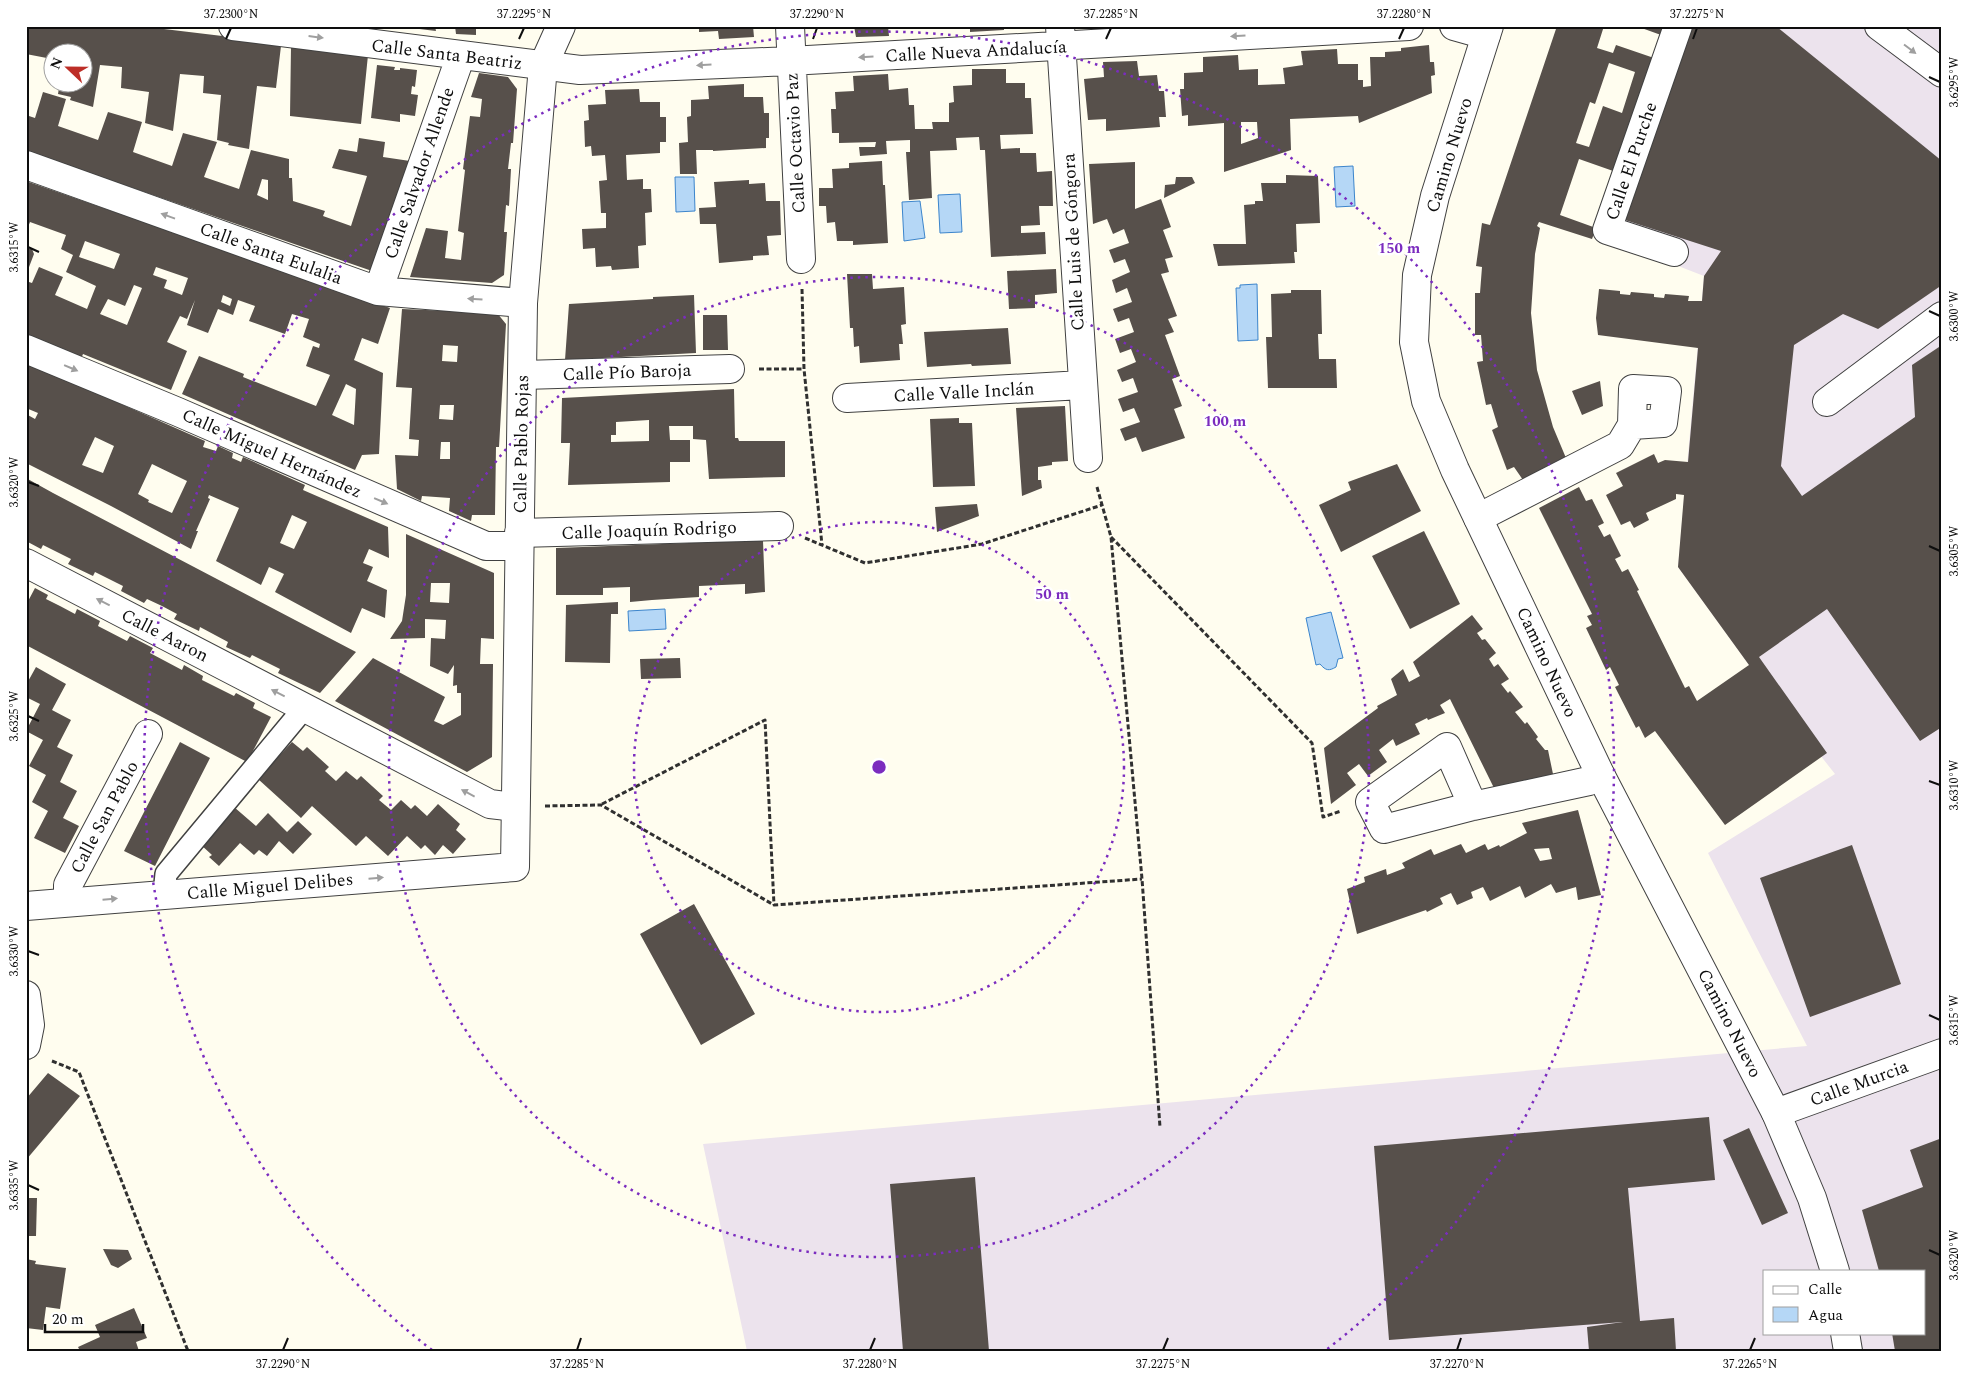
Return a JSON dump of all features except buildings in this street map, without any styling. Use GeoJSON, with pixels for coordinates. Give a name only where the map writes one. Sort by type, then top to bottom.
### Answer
{"type":"FeatureCollection","features":[{"type":"Feature","properties":{"kind":"street","name":"Calle Santa Beatriz"},"geometry":{"type":"LineString","coordinates":[[233,26],[543,66]]}},
{"type":"Feature","properties":{"kind":"street","name":"Calle Pablo Rojas"},"geometry":{"type":"LineString","coordinates":[[515,867],[514,807],[523,303],[543,66],[561,26]]}},
{"type":"Feature","properties":{"kind":"street","name":"Calle Octavio Paz"},"geometry":{"type":"LineString","coordinates":[[790,26],[790,61],[801,259]]}},
{"type":"Feature","properties":{"kind":"street","name":"Calle Nueva Andalucía"},"geometry":{"type":"LineString","coordinates":[[543,66],[580,70],[790,61],[1061,36],[1409,26]]}},
{"type":"Feature","properties":{"kind":"street"},"geometry":{"type":"LineString","coordinates":[[1454,26],[1488,30]]}},
{"type":"Feature","properties":{"kind":"street","name":"Calle El Purche"},"geometry":{"type":"LineString","coordinates":[[1674,252],[1608,230],[1678,26]]}},
{"type":"Feature","properties":{"kind":"street"},"geometry":{"type":"LineString","coordinates":[[1879,26],[1942,73]]}},
{"type":"Feature","properties":{"kind":"street","name":"Camino Nuevo"},"geometry":{"type":"LineString","coordinates":[[1488,30],[1435,196],[1417,275],[1414,342],[1426,401],[1478,518],[1601,776],[1776,1113],[1812,1198],[1835,1270]]}},
{"type":"Feature","properties":{"kind":"street","name":"Calle Luis de Góngora"},"geometry":{"type":"LineString","coordinates":[[1061,36],[1088,458]]}},
{"type":"Feature","properties":{"kind":"street","name":"Calle Salvador Allende"},"geometry":{"type":"LineString","coordinates":[[378,291],[461,55]]}},
{"type":"Feature","properties":{"kind":"street","name":"Calle Santa Eulalia"},"geometry":{"type":"LineString","coordinates":[[26,165],[378,291],[523,303]]}},
{"type":"Feature","properties":{"kind":"street"},"geometry":{"type":"LineString","coordinates":[[1827,402],[1942,316]]}},
{"type":"Feature","properties":{"kind":"street","name":"Calle Miguel Hernández"},"geometry":{"type":"LineString","coordinates":[[26,350],[178,412],[486,546],[519,540]]}},
{"type":"Feature","properties":{"kind":"street","name":"Calle Pío Baroja"},"geometry":{"type":"LineString","coordinates":[[523,375],[730,369]]}},
{"type":"Feature","properties":{"kind":"street","name":"Calle Valle Inclán"},"geometry":{"type":"LineString","coordinates":[[847,398],[1082,385]]}},
{"type":"Feature","properties":{"kind":"street"},"geometry":{"type":"LineString","coordinates":[[1478,518],[1620,445],[1632,424]]}},
{"type":"Feature","properties":{"kind":"street","name":"Calle Joaquín Rodrigo"},"geometry":{"type":"LineString","coordinates":[[519,540],[779,526]]}},
{"type":"Feature","properties":{"kind":"street","name":"Calle Aaron"},"geometry":{"type":"LineString","coordinates":[[26,563],[490,804],[514,807]]}},
{"type":"Feature","properties":{"kind":"street"},"geometry":{"type":"LineString","coordinates":[[164,894],[166,874],[305,707]]}},
{"type":"Feature","properties":{"kind":"street","name":"Calle San Pablo"},"geometry":{"type":"LineString","coordinates":[[68,902],[68,885],[148,734]]}},
{"type":"Feature","properties":{"kind":"street"},"geometry":{"type":"LineString","coordinates":[[1473,806],[1447,747],[1370,802],[1384,829],[1473,806],[1589,781],[1601,776]]}},
{"type":"Feature","properties":{"kind":"street","name":"Calle Miguel Delibes"},"geometry":{"type":"LineString","coordinates":[[26,906],[515,867]]}},
{"type":"Feature","properties":{"kind":"street"},"geometry":{"type":"LineString","coordinates":[[26,995],[35,1051]]}},
{"type":"Feature","properties":{"kind":"street","name":"Calle Murcia"},"geometry":{"type":"LineString","coordinates":[[1776,1113],[1942,1053]]}},
{"type":"Feature","properties":{"kind":"street"},"geometry":{"type":"LineString","coordinates":[[1845,1334],[1848,1351]]}},
{"type":"Feature","properties":{"kind":"path"},"geometry":{"type":"LineString","coordinates":[[801,259],[804,369],[822,545]]}},
{"type":"Feature","properties":{"kind":"path"},"geometry":{"type":"LineString","coordinates":[[730,369],[804,369]]}},
{"type":"Feature","properties":{"kind":"path"},"geometry":{"type":"LineString","coordinates":[[1088,458],[1111,537],[1142,879],[1160,1127]]}},
{"type":"Feature","properties":{"kind":"path"},"geometry":{"type":"LineString","coordinates":[[779,526],[865,563],[982,544],[1102,505]]}},
{"type":"Feature","properties":{"kind":"path"},"geometry":{"type":"LineString","coordinates":[[1111,537],[1312,743],[1323,817],[1370,802]]}},
{"type":"Feature","properties":{"kind":"path"},"geometry":{"type":"LineString","coordinates":[[514,807],[601,804],[764,720],[774,905]]}},
{"type":"Feature","properties":{"kind":"path"},"geometry":{"type":"LineString","coordinates":[[601,804],[774,905],[1142,879]]}},
{"type":"Feature","properties":{"kind":"path"},"geometry":{"type":"LineString","coordinates":[[35,1051],[79,1072],[188,1351]]}},
{"type":"Feature","properties":{"kind":"shaded area"},"geometry":{"type":"Polygon","coordinates":[[[1666,26],[1942,26],[1942,1351],[747,1351],[703,1144],[1807,1046],[1708,853],[1835,774],[1749,665],[1678,567],[1704,276],[1598,235],[1666,26]]]}},
{"type":"Feature","properties":{"kind":"water"},"geometry":{"type":"Polygon","coordinates":[[[1353,166],[1355,206],[1336,207],[1334,167],[1353,166]]]}},
{"type":"Feature","properties":{"kind":"water"},"geometry":{"type":"Polygon","coordinates":[[[675,177],[694,177],[695,211],[676,212],[675,177]]]}},
{"type":"Feature","properties":{"kind":"water"},"geometry":{"type":"Polygon","coordinates":[[[960,194],[962,232],[940,233],[938,195],[960,194]]]}},
{"type":"Feature","properties":{"kind":"water"},"geometry":{"type":"Polygon","coordinates":[[[920,201],[925,238],[904,241],[902,202],[920,201]]]}},
{"type":"Feature","properties":{"kind":"water"},"geometry":{"type":"Polygon","coordinates":[[[1257,284],[1258,340],[1238,341],[1236,288],[1240,288],[1240,285],[1257,284]]]}},
{"type":"Feature","properties":{"kind":"water"},"geometry":{"type":"Polygon","coordinates":[[[665,609],[666,629],[629,631],[628,611],[665,609]]]}},
{"type":"Feature","properties":{"kind":"water"},"geometry":{"type":"Polygon","coordinates":[[[1331,612],[1343,658],[1338,659],[1336,667],[1328,670],[1320,664],[1316,665],[1306,618],[1331,612]]]}}]}
